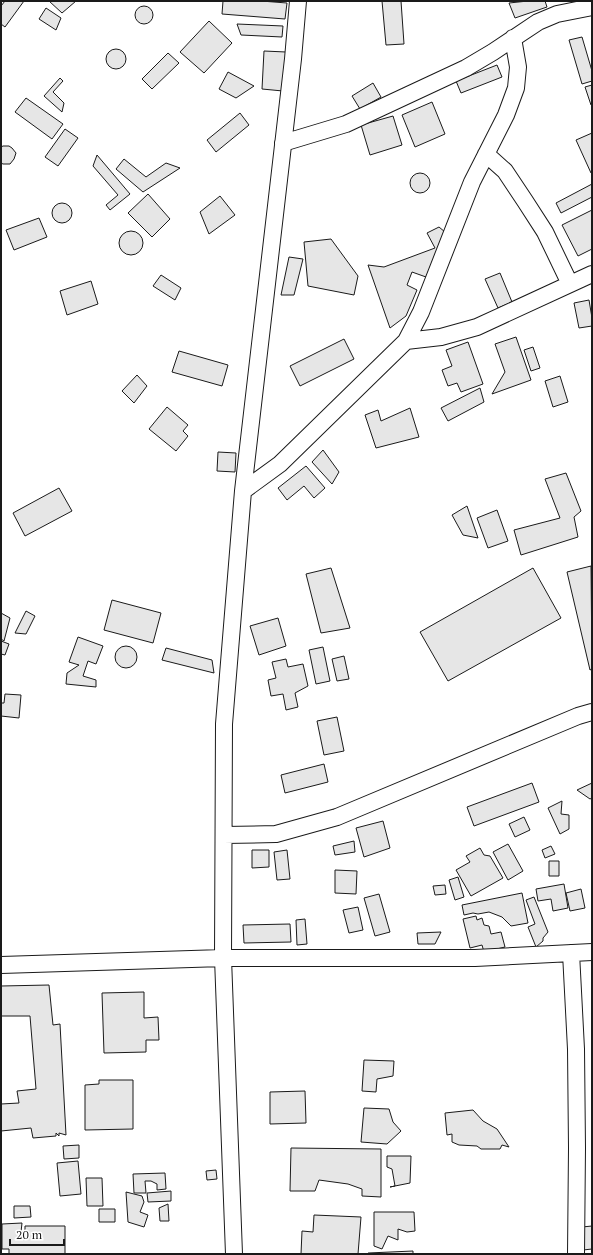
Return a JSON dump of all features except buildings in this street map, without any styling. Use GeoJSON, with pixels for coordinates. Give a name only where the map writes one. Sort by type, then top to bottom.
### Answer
{"type":"FeatureCollection","features":[{"type":"Feature","properties":{"kind":"street"},"geometry":{"type":"LineString","coordinates":[[234,1254],[223,958],[224,724],[242,491],[283,143],[298,1]]}},
{"type":"Feature","properties":{"kind":"street"},"geometry":{"type":"LineString","coordinates":[[283,143],[346,124],[466,68],[538,22],[557,14],[592,7]]}},
{"type":"Feature","properties":{"kind":"street"},"geometry":{"type":"LineString","coordinates":[[242,491],[280,464],[406,341],[421,312],[472,182],[506,115],[516,88],[518,67],[513,38]]}},
{"type":"Feature","properties":{"kind":"street"},"geometry":{"type":"LineString","coordinates":[[486,154],[505,171],[525,200],[545,232],[570,284]]}},
{"type":"Feature","properties":{"kind":"street"},"geometry":{"type":"LineString","coordinates":[[406,341],[441,337],[477,327],[592,274]]}},
{"type":"Feature","properties":{"kind":"street"},"geometry":{"type":"LineString","coordinates":[[224,835],[276,834],[337,817],[571,719],[592,712]]}},
{"type":"Feature","properties":{"kind":"street"},"geometry":{"type":"LineString","coordinates":[[1,965],[223,958],[475,958],[592,952]]}},
{"type":"Feature","properties":{"kind":"street"},"geometry":{"type":"LineString","coordinates":[[571,953],[576,1049],[578,1148],[576,1254]]}}]}
